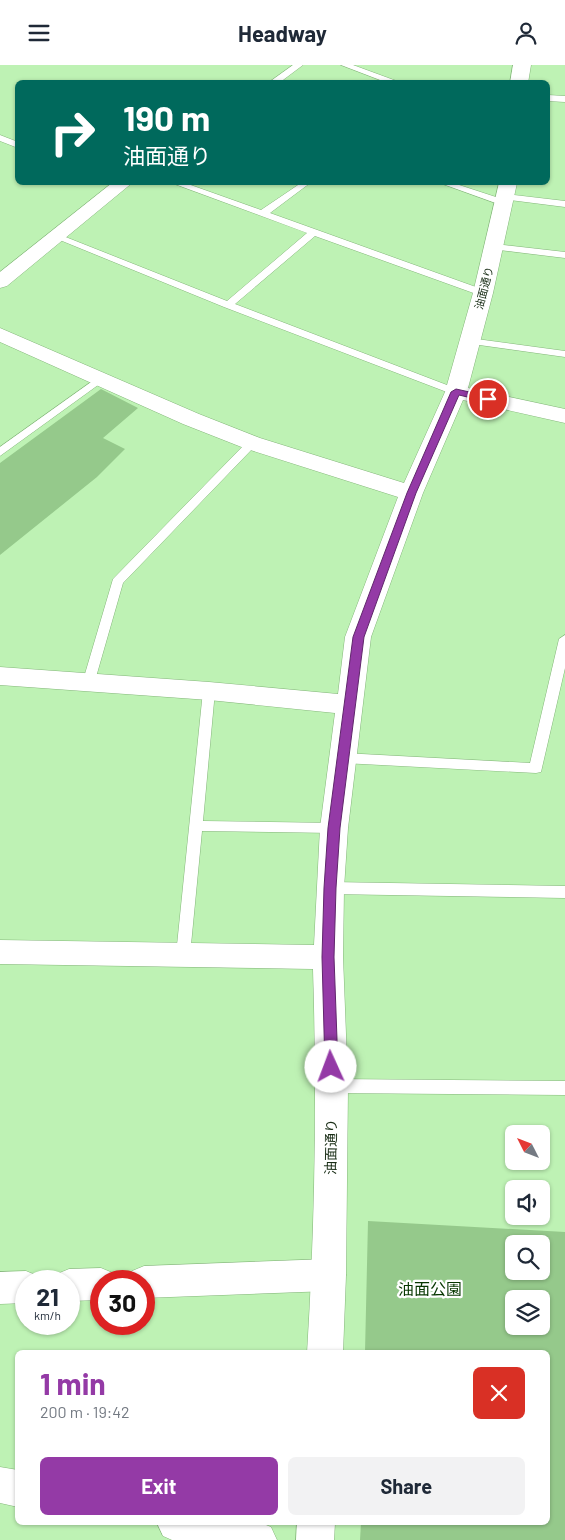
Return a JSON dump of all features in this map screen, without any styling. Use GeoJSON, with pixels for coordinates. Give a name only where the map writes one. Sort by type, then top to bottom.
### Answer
{"type":"FeatureCollection","features":[{"type":"Feature","properties":{"kind":"street"},"geometry":{"type":"LineString","coordinates":[[520,80],[522,65]]}},
{"type":"Feature","properties":{"kind":"street"},"geometry":{"type":"LineString","coordinates":[[0,282],[116,185]]}},
{"type":"Feature","properties":{"kind":"street","name":"油面通り"},"geometry":{"type":"LineString","coordinates":[[325,1350],[329,1275],[332,1086],[328,957],[330,888],[334,828],[358,637],[411,493],[456,392],[495,247],[506,194]]}},
{"type":"Feature","properties":{"kind":"street"},"geometry":{"type":"LineString","coordinates":[[0,334],[191,419],[252,443],[411,493]]}},
{"type":"Feature","properties":{"kind":"street"},"geometry":{"type":"LineString","coordinates":[[456,392],[565,416]]}},
{"type":"Feature","properties":{"kind":"street"},"geometry":{"type":"LineString","coordinates":[[0,676],[209,691],[350,705]]}},
{"type":"Feature","properties":{"kind":"street"},"geometry":{"type":"LineString","coordinates":[[0,952],[328,957]]}},
{"type":"Feature","properties":{"kind":"street"},"geometry":{"type":"LineString","coordinates":[[155,1283],[329,1275]]}},
{"type":"Feature","properties":{"kind":"street"},"geometry":{"type":"LineString","coordinates":[[0,1288],[15,1287]]}},
{"type":"Feature","properties":{"kind":"street"},"geometry":{"type":"LineString","coordinates":[[0,1485],[15,1488]]}},
{"type":"Feature","properties":{"kind":"street"},"geometry":{"type":"LineString","coordinates":[[186,1525],[258,1540]]}},
{"type":"Feature","properties":{"kind":"street"},"geometry":{"type":"LineString","coordinates":[[315,1540],[316,1525]]}},
{"type":"Feature","properties":{"kind":"lane"},"geometry":{"type":"LineString","coordinates":[[276,80],[299,65]]}},
{"type":"Feature","properties":{"kind":"lane"},"geometry":{"type":"LineString","coordinates":[[345,65],[389,80]]}},
{"type":"Feature","properties":{"kind":"lane"},"geometry":{"type":"LineString","coordinates":[[550,98],[565,99]]}},
{"type":"Feature","properties":{"kind":"lane"},"geometry":{"type":"LineString","coordinates":[[0,138],[15,144]]}},
{"type":"Feature","properties":{"kind":"lane"},"geometry":{"type":"LineString","coordinates":[[182,185],[483,293]]}},
{"type":"Feature","properties":{"kind":"lane"},"geometry":{"type":"LineString","coordinates":[[262,214],[303,185]]}},
{"type":"Feature","properties":{"kind":"lane"},"geometry":{"type":"LineString","coordinates":[[456,185],[565,204]]}},
{"type":"Feature","properties":{"kind":"lane"},"geometry":{"type":"LineString","coordinates":[[228,305],[313,233]]}},
{"type":"Feature","properties":{"kind":"lane"},"geometry":{"type":"LineString","coordinates":[[55,237],[456,392]]}},
{"type":"Feature","properties":{"kind":"lane"},"geometry":{"type":"LineString","coordinates":[[495,247],[565,255]]}},
{"type":"Feature","properties":{"kind":"lane"},"geometry":{"type":"LineString","coordinates":[[469,341],[565,354]]}},
{"type":"Feature","properties":{"kind":"lane"},"geometry":{"type":"LineString","coordinates":[[0,452],[101,378]]}},
{"type":"Feature","properties":{"kind":"lane"},"geometry":{"type":"LineString","coordinates":[[88,683],[117,582],[252,443]]}},
{"type":"Feature","properties":{"kind":"lane"},"geometry":{"type":"LineString","coordinates":[[343,758],[536,768],[565,639]]}},
{"type":"Feature","properties":{"kind":"lane"},"geometry":{"type":"LineString","coordinates":[[183,955],[209,691]]}},
{"type":"Feature","properties":{"kind":"lane"},"geometry":{"type":"LineString","coordinates":[[196,826],[334,828]]}},
{"type":"Feature","properties":{"kind":"lane"},"geometry":{"type":"LineString","coordinates":[[330,888],[565,892]]}},
{"type":"Feature","properties":{"kind":"lane"},"geometry":{"type":"LineString","coordinates":[[332,1086],[565,1088]]}},
{"type":"Feature","properties":{"kind":"green space"},"geometry":{"type":"Polygon","coordinates":[[[101,389],[138,408],[103,438],[125,449],[97,477],[0,555],[0,463],[101,389]]]}},
{"type":"Feature","properties":{"kind":"green space","name":"油面公園"},"geometry":{"type":"Polygon","coordinates":[[[368,1221],[565,1232],[565,1540],[360,1540],[361,1525],[550,1525],[550,1350],[365,1350],[368,1221]]]}},
{"type":"Feature","properties":{"kind":"route"},"geometry":{"type":"LineString","coordinates":[[331,1067],[328,957],[330,888],[334,828],[358,637],[411,493],[456,392],[488,399]]}}]}
